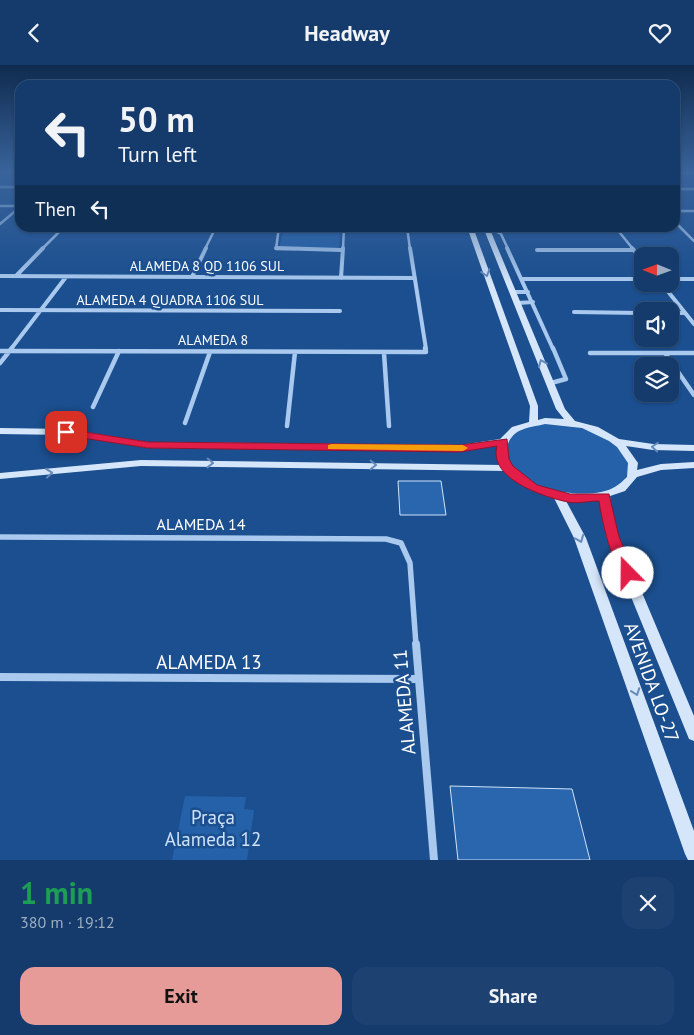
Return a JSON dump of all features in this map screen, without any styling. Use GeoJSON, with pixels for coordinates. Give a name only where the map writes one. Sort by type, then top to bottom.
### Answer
{"type":"FeatureCollection","features":[{"type":"Feature","properties":{"kind":"main road"},"geometry":{"type":"LineString","coordinates":[[472,232],[534,406],[533,422]]}},
{"type":"Feature","properties":{"kind":"main road"},"geometry":{"type":"LineString","coordinates":[[489,232],[561,409],[571,422]]}},
{"type":"Feature","properties":{"kind":"main road"},"geometry":{"type":"LineString","coordinates":[[632,475],[630,458],[617,442],[604,433],[571,422],[533,422],[514,429],[503,441],[501,450],[503,459],[518,479],[533,488],[558,496],[588,499],[605,496],[622,488],[632,475],[661,467],[694,465]]}},
{"type":"Feature","properties":{"kind":"main road"},"geometry":{"type":"LineString","coordinates":[[0,431],[66,432],[148,445],[460,448],[503,441]]}},
{"type":"Feature","properties":{"kind":"main road"},"geometry":{"type":"LineString","coordinates":[[617,442],[653,447],[694,448]]}},
{"type":"Feature","properties":{"kind":"main road"},"geometry":{"type":"LineString","coordinates":[[0,476],[47,474],[108,465],[141,463],[508,468]]}},
{"type":"Feature","properties":{"kind":"main road","name":"AVENIDA LO-27"},"geometry":{"type":"LineString","coordinates":[[558,496],[580,538],[694,854]]}},
{"type":"Feature","properties":{"kind":"main road","name":"AVENIDA LO-27"},"geometry":{"type":"LineString","coordinates":[[605,496],[607,517],[613,537],[694,734]]}},
{"type":"Feature","properties":{"kind":"street"},"geometry":{"type":"LineString","coordinates":[[680,211],[694,211]]}},
{"type":"Feature","properties":{"kind":"street"},"geometry":{"type":"LineString","coordinates":[[0,225],[15,212]]}},
{"type":"Feature","properties":{"kind":"street"},"geometry":{"type":"LineString","coordinates":[[680,226],[694,241]]}},
{"type":"Feature","properties":{"kind":"street"},"geometry":{"type":"LineString","coordinates":[[16,276],[59,232]]}},
{"type":"Feature","properties":{"kind":"street"},"geometry":{"type":"LineString","coordinates":[[192,277],[214,232]]}},
{"type":"Feature","properties":{"kind":"street"},"geometry":{"type":"LineString","coordinates":[[278,232],[276,249],[341,250]]}},
{"type":"Feature","properties":{"kind":"street"},"geometry":{"type":"LineString","coordinates":[[341,278],[343,232]]}},
{"type":"Feature","properties":{"kind":"street"},"geometry":{"type":"LineString","coordinates":[[408,232],[415,278]]}},
{"type":"Feature","properties":{"kind":"street"},"geometry":{"type":"LineString","coordinates":[[497,232],[501,234],[523,279],[566,377],[566,379],[551,383]]}},
{"type":"Feature","properties":{"kind":"street"},"geometry":{"type":"LineString","coordinates":[[619,232],[634,250]]}},
{"type":"Feature","properties":{"kind":"street"},"geometry":{"type":"LineString","coordinates":[[537,250],[634,250]]}},
{"type":"Feature","properties":{"kind":"street","name":"ALAMEDA 8 QD 1106 SUL"},"geometry":{"type":"LineString","coordinates":[[0,276],[415,278]]}},
{"type":"Feature","properties":{"kind":"street"},"geometry":{"type":"LineString","coordinates":[[0,363],[66,277]]}},
{"type":"Feature","properties":{"kind":"street","name":"ALAMEDA 8"},"geometry":{"type":"LineString","coordinates":[[0,351],[426,352],[415,278]]}},
{"type":"Feature","properties":{"kind":"street"},"geometry":{"type":"LineString","coordinates":[[523,279],[634,279]]}},
{"type":"Feature","properties":{"kind":"street"},"geometry":{"type":"LineString","coordinates":[[679,279],[694,279]]}},
{"type":"Feature","properties":{"kind":"street"},"geometry":{"type":"LineString","coordinates":[[513,292],[528,291]]}},
{"type":"Feature","properties":{"kind":"street"},"geometry":{"type":"LineString","coordinates":[[669,293],[694,324]]}},
{"type":"Feature","properties":{"kind":"street"},"geometry":{"type":"LineString","coordinates":[[518,303],[533,302]]}},
{"type":"Feature","properties":{"kind":"street","name":"ALAMEDA 4 QUADRA 1106 SUL"},"geometry":{"type":"LineString","coordinates":[[0,310],[340,311]]}},
{"type":"Feature","properties":{"kind":"street"},"geometry":{"type":"LineString","coordinates":[[574,312],[634,313]]}},
{"type":"Feature","properties":{"kind":"street"},"geometry":{"type":"LineString","coordinates":[[679,313],[685,313]]}},
{"type":"Feature","properties":{"kind":"street"},"geometry":{"type":"LineString","coordinates":[[93,407],[119,351]]}},
{"type":"Feature","properties":{"kind":"street"},"geometry":{"type":"LineString","coordinates":[[185,423],[210,351]]}},
{"type":"Feature","properties":{"kind":"street"},"geometry":{"type":"LineString","coordinates":[[287,425],[295,352]]}},
{"type":"Feature","properties":{"kind":"street"},"geometry":{"type":"LineString","coordinates":[[384,353],[389,426]]}},
{"type":"Feature","properties":{"kind":"street"},"geometry":{"type":"LineString","coordinates":[[590,353],[694,353]]}},
{"type":"Feature","properties":{"kind":"street"},"geometry":{"type":"LineString","coordinates":[[665,353],[694,395]]}},
{"type":"Feature","properties":{"kind":"street","name":"ALAMEDA 14"},"geometry":{"type":"LineString","coordinates":[[0,537],[386,539],[401,543]]}},
{"type":"Feature","properties":{"kind":"street","name":"ALAMEDA 11"},"geometry":{"type":"LineString","coordinates":[[401,543],[410,563],[434,860]]}},
{"type":"Feature","properties":{"kind":"street","name":"ALAMEDA 13"},"geometry":{"type":"LineString","coordinates":[[0,677],[418,679]]}},
{"type":"Feature","properties":{"kind":"green space"},"geometry":{"type":"Polygon","coordinates":[[[283,232],[341,232],[339,249],[279,248],[283,232]]]}},
{"type":"Feature","properties":{"kind":"green space"},"geometry":{"type":"Polygon","coordinates":[[[571,422],[617,442],[630,458],[632,475],[605,496],[558,496],[508,468],[503,441],[523,425],[571,422]]]}},
{"type":"Feature","properties":{"kind":"green space","name":"Praça Alameda 12"},"geometry":{"type":"Polygon","coordinates":[[[185,796],[246,797],[244,809],[254,810],[247,860],[172,860],[185,796]]]}},
{"type":"Feature","properties":{"kind":"building"},"geometry":{"type":"Polygon","coordinates":[[[398,481],[441,481],[446,515],[400,515],[398,481]]]}},
{"type":"Feature","properties":{"kind":"building"},"geometry":{"type":"Polygon","coordinates":[[[450,786],[572,789],[590,860],[458,860],[450,786]]]}},
{"type":"Feature","properties":{"kind":"slow traffic"},"geometry":{"type":"LineString","coordinates":[[332,447],[463,448]]}},
{"type":"Feature","properties":{"kind":"route"},"geometry":{"type":"LineString","coordinates":[[66,432],[148,445],[460,448],[478,447],[503,441],[501,450],[508,468],[518,479],[533,488],[570,498],[588,499],[605,496],[607,517],[628,573]]}}]}
